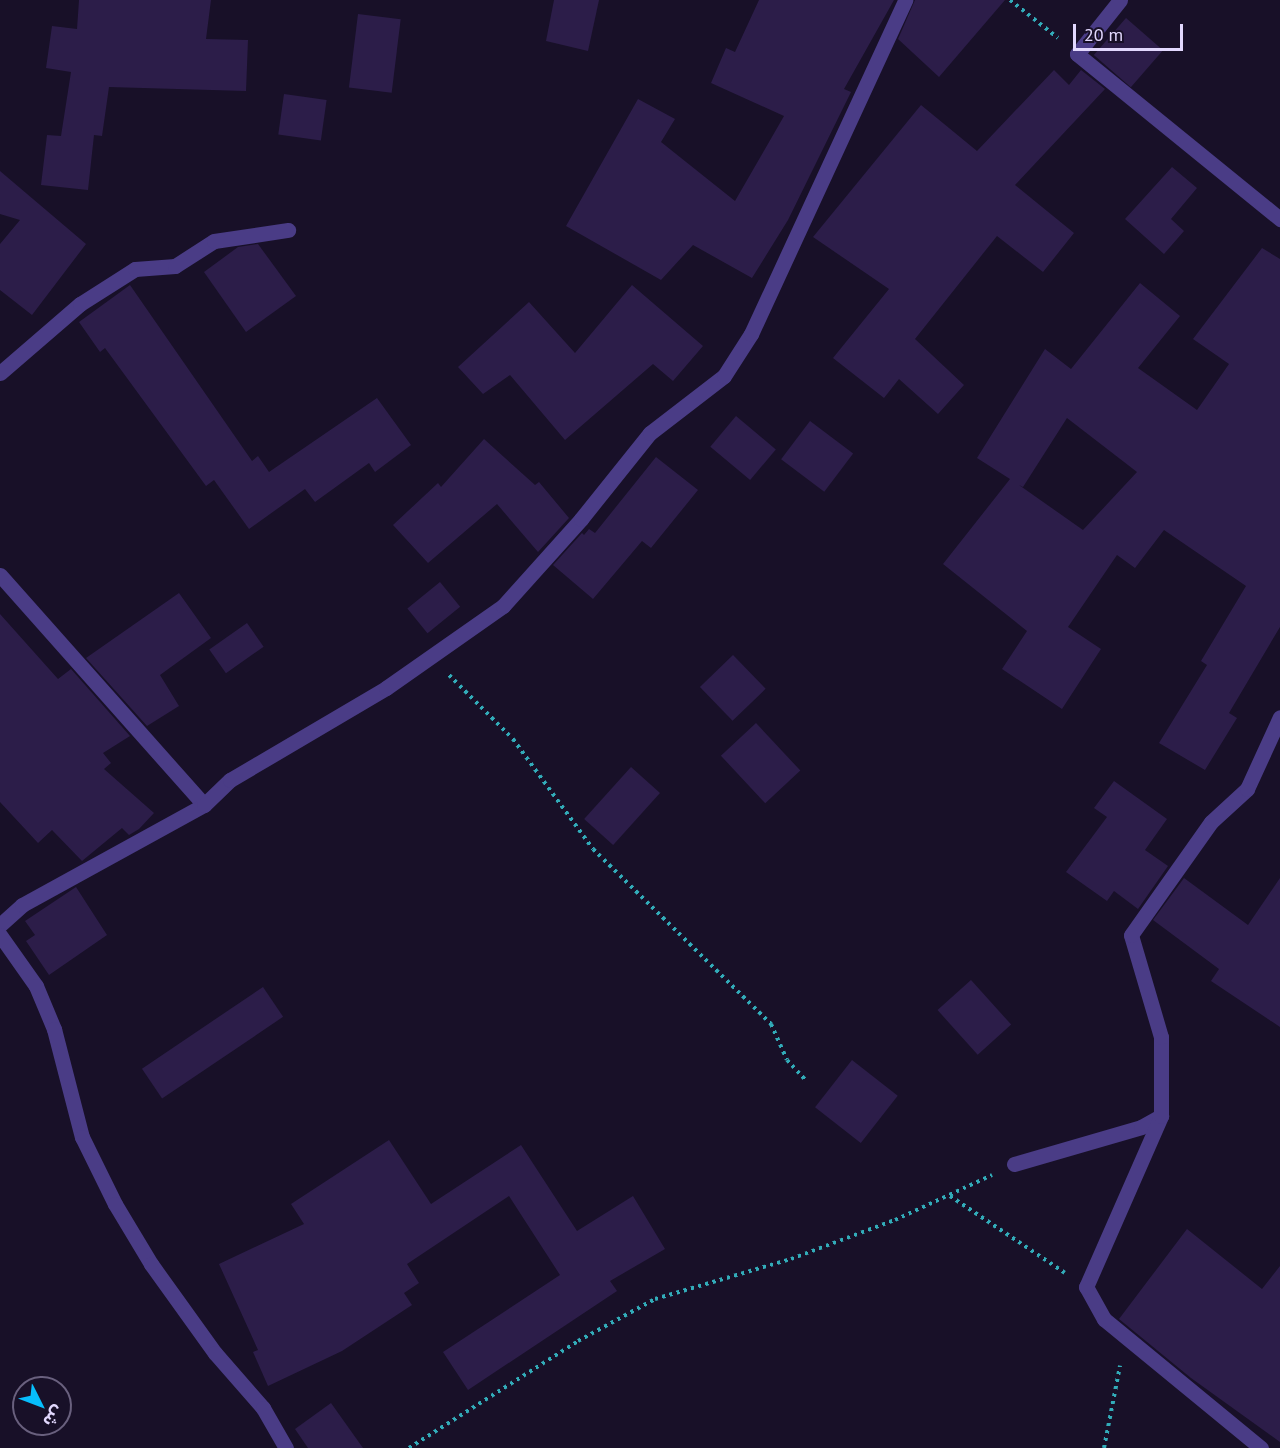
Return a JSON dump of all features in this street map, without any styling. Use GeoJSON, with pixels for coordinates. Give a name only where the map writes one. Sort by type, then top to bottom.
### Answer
{"type":"FeatureCollection","features":[{"type":"Feature","properties":{"kind":"street"},"geometry":{"type":"LineString","coordinates":[[0,925],[22,905],[204,805],[230,780],[386,688],[503,606],[581,519],[650,433],[724,376],[751,334],[905,0]]}},
{"type":"Feature","properties":{"kind":"street"},"geometry":{"type":"LineString","coordinates":[[1120,0],[1077,54],[1280,219]]}},
{"type":"Feature","properties":{"kind":"street"},"geometry":{"type":"LineString","coordinates":[[0,373],[80,304],[135,269],[175,266],[214,241],[288,230]]}},
{"type":"Feature","properties":{"kind":"street"},"geometry":{"type":"LineString","coordinates":[[0,575],[204,805]]}},
{"type":"Feature","properties":{"kind":"street"},"geometry":{"type":"LineString","coordinates":[[1261,1448],[1104,1319],[1086,1287],[1161,1116],[1161,1037],[1131,935],[1211,822],[1247,789],[1280,717]]}},
{"type":"Feature","properties":{"kind":"street"},"geometry":{"type":"LineString","coordinates":[[0,935],[36,986],[54,1029],[82,1137],[114,1204],[151,1264],[215,1353],[263,1408],[286,1448]]}},
{"type":"Feature","properties":{"kind":"street"},"geometry":{"type":"LineString","coordinates":[[1014,1164],[1141,1127],[1161,1116]]}},
{"type":"Feature","properties":{"kind":"path"},"geometry":{"type":"LineString","coordinates":[[1010,0],[1077,54]]}},
{"type":"Feature","properties":{"kind":"path"},"geometry":{"type":"LineString","coordinates":[[428,657],[513,739],[593,849],[771,1024],[787,1060],[805,1079]]}},
{"type":"Feature","properties":{"kind":"path"},"geometry":{"type":"LineString","coordinates":[[409,1448],[578,1341],[654,1299],[791,1259],[950,1196],[1014,1164]]}},
{"type":"Feature","properties":{"kind":"path"},"geometry":{"type":"LineString","coordinates":[[950,1196],[1086,1287]]}},
{"type":"Feature","properties":{"kind":"path"},"geometry":{"type":"LineString","coordinates":[[1104,1448],[1126,1336]]}},
{"type":"Feature","properties":{"kind":"building"},"geometry":{"type":"Polygon","coordinates":[[[79,0],[211,0],[206,39],[248,40],[246,91],[109,87],[102,136],[94,135],[88,190],[41,185],[47,135],[61,136],[71,72],[46,68],[52,26],[77,29],[79,0]]]}},
{"type":"Feature","properties":{"kind":"building"},"geometry":{"type":"Polygon","coordinates":[[[554,0],[599,0],[588,51],[546,41],[554,0]]]}},
{"type":"Feature","properties":{"kind":"building"},"geometry":{"type":"Polygon","coordinates":[[[759,0],[894,0],[844,89],[851,92],[788,220],[752,278],[693,245],[661,280],[566,226],[638,99],[675,119],[661,142],[735,201],[784,116],[711,83],[726,48],[735,52],[759,0]]]}},
{"type":"Feature","properties":{"kind":"building"},"geometry":{"type":"Polygon","coordinates":[[[915,0],[1005,0],[939,77],[898,39],[915,0]]]}},
{"type":"Feature","properties":{"kind":"building"},"geometry":{"type":"Polygon","coordinates":[[[358,14],[401,19],[392,93],[349,87],[358,14]]]}},
{"type":"Feature","properties":{"kind":"building"},"geometry":{"type":"Polygon","coordinates":[[[1126,18],[1163,50],[1131,87],[1094,55],[1126,18]]]}},
{"type":"Feature","properties":{"kind":"building"},"geometry":{"type":"Polygon","coordinates":[[[1054,70],[1069,85],[1081,70],[1105,89],[1015,185],[1074,233],[1043,272],[997,236],[915,339],[964,385],[938,414],[899,379],[884,398],[833,358],[889,289],[813,237],[921,105],[977,151],[1054,70]]]}},
{"type":"Feature","properties":{"kind":"building"},"geometry":{"type":"Polygon","coordinates":[[[284,94],[327,100],[321,141],[278,135],[284,94]]]}},
{"type":"Feature","properties":{"kind":"building"},"geometry":{"type":"Polygon","coordinates":[[[1172,167],[1197,188],[1171,219],[1184,231],[1164,254],[1125,219],[1172,167]]]}},
{"type":"Feature","properties":{"kind":"building"},"geometry":{"type":"Polygon","coordinates":[[[0,171],[86,244],[32,315],[0,290],[0,244],[20,220],[0,214],[0,171]]]}},
{"type":"Feature","properties":{"kind":"building"},"geometry":{"type":"Polygon","coordinates":[[[258,244],[296,296],[246,332],[204,272],[238,247],[258,244]]]}},
{"type":"Feature","properties":{"kind":"building"},"geometry":{"type":"Polygon","coordinates":[[[1262,248],[1280,259],[1280,627],[1229,713],[1237,718],[1205,770],[1159,743],[1207,665],[1201,661],[1246,586],[1164,530],[1135,568],[1117,555],[1068,627],[1101,649],[1062,709],[1002,669],[1027,631],[943,564],[1010,479],[977,458],[1045,349],[1071,369],[1140,283],[1180,316],[1138,368],[1197,410],[1229,364],[1193,339],[1262,248]],[[1067,418],[1023,487],[1019,485],[1083,530],[1137,472],[1067,418]]]}},
{"type":"Feature","properties":{"kind":"building"},"geometry":{"type":"Polygon","coordinates":[[[130,285],[252,461],[258,456],[269,472],[377,398],[411,445],[375,472],[369,463],[315,502],[305,489],[249,529],[214,480],[206,486],[105,348],[100,352],[79,322],[130,285]]]}},
{"type":"Feature","properties":{"kind":"building"},"geometry":{"type":"Polygon","coordinates":[[[632,285],[703,346],[673,381],[653,364],[565,440],[510,375],[483,394],[458,367],[529,302],[575,353],[632,285]]]}},
{"type":"Feature","properties":{"kind":"building"},"geometry":{"type":"Polygon","coordinates":[[[736,416],[776,449],[750,480],[710,447],[736,416]]]}},
{"type":"Feature","properties":{"kind":"building"},"geometry":{"type":"Polygon","coordinates":[[[810,421],[853,453],[824,492],[781,459],[810,421]]]}},
{"type":"Feature","properties":{"kind":"building"},"geometry":{"type":"Polygon","coordinates":[[[484,439],[535,485],[539,482],[569,518],[538,552],[497,504],[428,563],[393,525],[438,483],[441,487],[484,439]]]}},
{"type":"Feature","properties":{"kind":"building"},"geometry":{"type":"Polygon","coordinates":[[[656,457],[698,490],[651,548],[642,541],[593,599],[553,565],[582,533],[584,535],[589,529],[595,533],[656,457]]]}},
{"type":"Feature","properties":{"kind":"building"},"geometry":{"type":"Polygon","coordinates":[[[440,582],[460,607],[427,633],[407,608],[440,582]]]}},
{"type":"Feature","properties":{"kind":"building"},"geometry":{"type":"Polygon","coordinates":[[[179,593],[211,638],[160,675],[179,706],[147,726],[86,658],[179,593]]]}},
{"type":"Feature","properties":{"kind":"building"},"geometry":{"type":"Polygon","coordinates":[[[0,614],[58,679],[71,669],[130,736],[103,753],[111,763],[104,769],[154,813],[139,829],[129,835],[122,828],[82,861],[52,830],[38,843],[0,802],[0,614]]]}},
{"type":"Feature","properties":{"kind":"building"},"geometry":{"type":"Polygon","coordinates":[[[247,623],[264,647],[226,673],[209,649],[247,623]]]}},
{"type":"Feature","properties":{"kind":"building"},"geometry":{"type":"Polygon","coordinates":[[[733,655],[766,689],[733,721],[700,687],[733,655]]]}},
{"type":"Feature","properties":{"kind":"building"},"geometry":{"type":"Polygon","coordinates":[[[756,723],[800,771],[765,803],[721,756],[756,723]]]}},
{"type":"Feature","properties":{"kind":"building"},"geometry":{"type":"Polygon","coordinates":[[[631,767],[660,793],[613,845],[584,819],[631,767]]]}},
{"type":"Feature","properties":{"kind":"building"},"geometry":{"type":"Polygon","coordinates":[[[1114,781],[1167,819],[1145,850],[1168,866],[1138,909],[1114,891],[1107,901],[1066,872],[1107,817],[1094,808],[1114,781]]]}},
{"type":"Feature","properties":{"kind":"building"},"geometry":{"type":"Polygon","coordinates":[[[1184,878],[1248,925],[1280,878],[1280,1027],[1211,981],[1219,969],[1153,920],[1184,878]]]}},
{"type":"Feature","properties":{"kind":"building"},"geometry":{"type":"Polygon","coordinates":[[[76,887],[107,935],[49,975],[26,941],[35,935],[25,921],[76,887]]]}},
{"type":"Feature","properties":{"kind":"building"},"geometry":{"type":"Polygon","coordinates":[[[971,980],[1011,1025],[978,1055],[938,1010],[971,980]]]}},
{"type":"Feature","properties":{"kind":"building"},"geometry":{"type":"Polygon","coordinates":[[[263,987],[283,1017],[162,1098],[142,1069],[263,987]]]}},
{"type":"Feature","properties":{"kind":"building"},"geometry":{"type":"Polygon","coordinates":[[[852,1060],[898,1096],[861,1143],[815,1107],[852,1060]]]}},
{"type":"Feature","properties":{"kind":"building"},"geometry":{"type":"Polygon","coordinates":[[[389,1140],[431,1204],[521,1145],[577,1231],[633,1196],[665,1249],[610,1281],[617,1291],[468,1390],[443,1352],[560,1275],[509,1196],[407,1264],[419,1283],[404,1293],[412,1305],[342,1351],[268,1386],[253,1352],[258,1350],[219,1264],[304,1224],[291,1204],[389,1140]]]}},
{"type":"Feature","properties":{"kind":"building"},"geometry":{"type":"Polygon","coordinates":[[[1187,1229],[1262,1289],[1280,1266],[1280,1442],[1191,1378],[1119,1319],[1187,1229]]]}},
{"type":"Feature","properties":{"kind":"building"},"geometry":{"type":"Polygon","coordinates":[[[331,1403],[363,1448],[308,1448],[295,1429],[331,1403]]]}}]}
